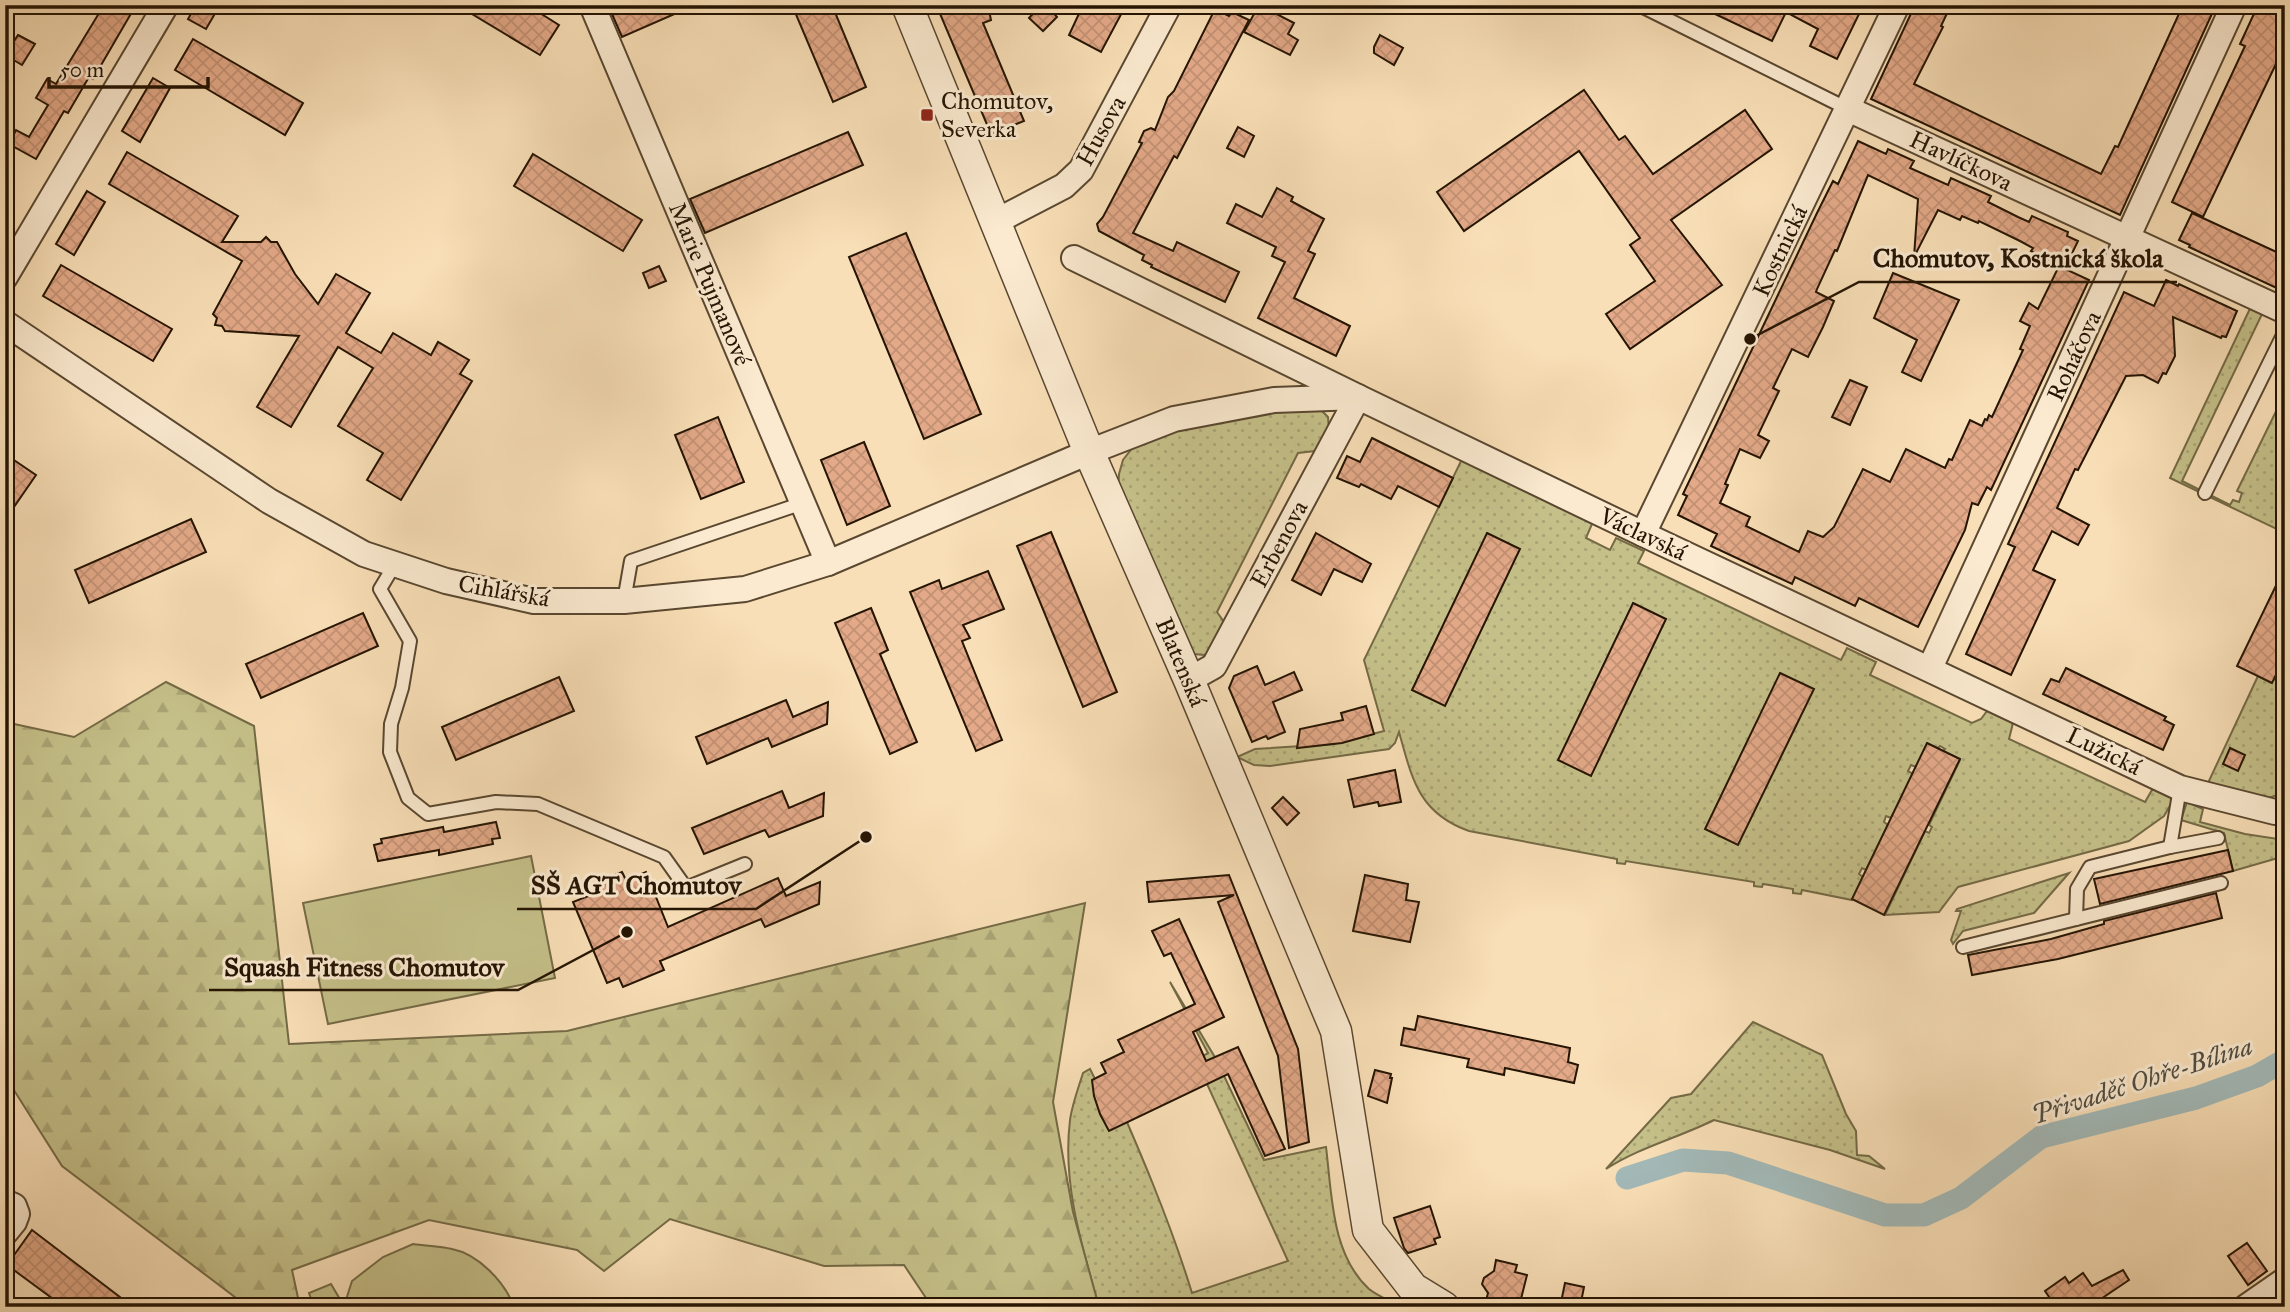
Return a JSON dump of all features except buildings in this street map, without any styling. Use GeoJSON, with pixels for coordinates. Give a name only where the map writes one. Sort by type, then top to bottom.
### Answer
{"type":"FeatureCollection","features":[{"type":"Feature","properties":{"kind":"street"},"geometry":{"type":"LineString","coordinates":[[5,277],[166,5]]}},
{"type":"Feature","properties":{"kind":"street","name":"Marie Pujmanové"},"geometry":{"type":"LineString","coordinates":[[592,5],[828,563]]}},
{"type":"Feature","properties":{"kind":"street","name":"Blatenská"},"geometry":{"type":"LineString","coordinates":[[907,5],[1089,452],[1189,680],[1336,1031],[1368,1230],[1413,1288],[1444,1307]]}},
{"type":"Feature","properties":{"kind":"street","name":"Husova"},"geometry":{"type":"LineString","coordinates":[[997,221],[1064,186],[1080,170],[1169,5]]}},
{"type":"Feature","properties":{"kind":"street","name":"Kostnická"},"geometry":{"type":"LineString","coordinates":[[1643,534],[1897,5]]}},
{"type":"Feature","properties":{"kind":"street","name":"Roháčova"},"geometry":{"type":"LineString","coordinates":[[1930,668],[2234,5]]}},
{"type":"Feature","properties":{"kind":"street","name":"Havlíčkova"},"geometry":{"type":"LineString","coordinates":[[1848,109],[2285,311]]}},
{"type":"Feature","properties":{"kind":"street","name":"Václavská"},"geometry":{"type":"LineString","coordinates":[[1074,258],[1643,534],[1930,668]]}},
{"type":"Feature","properties":{"kind":"street","name":"Cihlářská"},"geometry":{"type":"LineString","coordinates":[[5,323],[269,501],[364,554],[446,581],[534,601],[624,601],[745,589],[828,563],[1089,452]]}},
{"type":"Feature","properties":{"kind":"street","name":"Václavská"},"geometry":{"type":"LineString","coordinates":[[1089,452],[1174,419],[1274,400],[1358,397]]}},
{"type":"Feature","properties":{"kind":"street","name":"Erbenova"},"geometry":{"type":"LineString","coordinates":[[1189,680],[1214,666],[1358,397]]}},
{"type":"Feature","properties":{"kind":"street","name":"Lužická"},"geometry":{"type":"LineString","coordinates":[[1930,668],[2180,788],[2275,812],[2285,812]]}},
{"type":"Feature","properties":{"kind":"street"},"geometry":{"type":"LineString","coordinates":[[5,1202],[14,1206],[17,1214],[5,1233]]}},
{"type":"Feature","properties":{"kind":"street"},"geometry":{"type":"LineString","coordinates":[[2246,1307],[2285,1280]]}},
{"type":"Feature","properties":{"kind":"lane","name":"Havlíčkova"},"geometry":{"type":"LineString","coordinates":[[1639,5],[1848,109]]}},
{"type":"Feature","properties":{"kind":"lane"},"geometry":{"type":"LineString","coordinates":[[2205,492],[2285,331]]}},
{"type":"Feature","properties":{"kind":"lane"},"geometry":{"type":"LineString","coordinates":[[624,601],[631,561],[803,503]]}},
{"type":"Feature","properties":{"kind":"lane"},"geometry":{"type":"LineString","coordinates":[[395,564],[380,589],[410,641],[402,688],[391,724],[390,752],[408,798],[428,814],[496,802],[538,804],[664,857],[686,888],[745,864]]}},
{"type":"Feature","properties":{"kind":"lane"},"geometry":{"type":"LineString","coordinates":[[2169,847],[2180,788]]}},
{"type":"Feature","properties":{"kind":"lane"},"geometry":{"type":"LineString","coordinates":[[2076,919],[2077,890],[2090,867],[2218,838]]}},
{"type":"Feature","properties":{"kind":"lane"},"geometry":{"type":"LineString","coordinates":[[1963,947],[2221,883]]}},
{"type":"Feature","properties":{"kind":"green space"},"geometry":{"type":"Polygon","coordinates":[[[2255,298],[2277,320],[2262,314],[2182,481],[2230,505],[2233,500],[2239,502],[2242,493],[2237,491],[2285,393],[2285,533],[2170,478],[2255,298]]]}},
{"type":"Feature","properties":{"kind":"green space"},"geometry":{"type":"Polygon","coordinates":[[[1286,409],[1321,410],[1328,417],[1329,431],[1315,451],[1298,453],[1217,612],[1224,622],[1214,652],[1194,654],[1118,492],[1123,460],[1133,447],[1182,427],[1286,409]]]}},
{"type":"Feature","properties":{"kind":"green space"},"geometry":{"type":"Polygon","coordinates":[[[1462,459],[1591,521],[1586,538],[1610,550],[1616,538],[1644,551],[1638,563],[1841,660],[1847,648],[1876,662],[1870,675],[1972,723],[1981,719],[1987,711],[2013,723],[2009,739],[2145,802],[2152,790],[2161,788],[2171,797],[2171,804],[2164,816],[2129,841],[1958,887],[1939,912],[1885,915],[1925,831],[1929,833],[1932,827],[1929,825],[1960,760],[1943,751],[1945,749],[1940,746],[1916,767],[1911,765],[1908,771],[1913,774],[1891,818],[1886,816],[1884,822],[1888,825],[1866,870],[1862,868],[1859,874],[1863,877],[1852,900],[1802,890],[1801,894],[1793,893],[1793,889],[1763,884],[1762,887],[1754,886],[1754,882],[1626,861],[1625,864],[1617,863],[1617,859],[1469,831],[1438,814],[1428,804],[1413,779],[1399,732],[1395,743],[1389,749],[1270,766],[1254,765],[1237,757],[1255,749],[1333,744],[1384,731],[1364,660],[1462,459]]]}},
{"type":"Feature","properties":{"kind":"green space"},"geometry":{"type":"Polygon","coordinates":[[[2258,676],[2271,683],[2274,679],[2285,684],[2285,785],[2277,795],[2269,798],[2208,783],[2258,676]]]}},
{"type":"Feature","properties":{"kind":"green space"},"geometry":{"type":"Polygon","coordinates":[[[166,682],[254,726],[289,1044],[567,1031],[1085,903],[1053,1102],[1073,1212],[1099,1307],[932,1307],[904,1265],[824,1266],[670,1219],[604,1271],[577,1250],[429,1220],[292,1270],[300,1307],[248,1307],[62,1166],[5,1076],[5,722],[74,737],[166,682]]]}},
{"type":"Feature","properties":{"kind":"green space"},"geometry":{"type":"Polygon","coordinates":[[[2187,802],[2203,809],[2200,822],[2245,834],[2285,840],[2285,856],[2233,871],[2224,833],[2181,820],[2187,802]]]}},
{"type":"Feature","properties":{"kind":"green space"},"geometry":{"type":"Polygon","coordinates":[[[531,856],[555,978],[328,1024],[303,903],[531,856]]]}},
{"type":"Feature","properties":{"kind":"green space"},"geometry":{"type":"Polygon","coordinates":[[[2069,873],[2034,913],[1963,931],[1953,944],[1951,940],[1961,911],[1956,911],[1957,909],[2069,873]]]}},
{"type":"Feature","properties":{"kind":"green space"},"geometry":{"type":"Polygon","coordinates":[[[1170,982],[1216,1059],[1264,1160],[1326,1147],[1332,1203],[1340,1241],[1347,1259],[1356,1275],[1369,1289],[1402,1307],[1099,1307],[1075,1215],[1068,1144],[1075,1097],[1083,1073],[1090,1069],[1096,1081],[1107,1076],[1163,1210],[1192,1293],[1288,1261],[1196,1060],[1208,1053],[1170,982]]]}},
{"type":"Feature","properties":{"kind":"green space"},"geometry":{"type":"Polygon","coordinates":[[[1753,1022],[1822,1055],[1846,1114],[1856,1131],[1857,1155],[1869,1156],[1885,1169],[1830,1150],[1714,1120],[1606,1169],[1671,1098],[1691,1094],[1753,1022]]]}},
{"type":"Feature","properties":{"kind":"green space"},"geometry":{"type":"Polygon","coordinates":[[[413,1244],[452,1249],[481,1263],[504,1288],[514,1307],[314,1307],[309,1293],[331,1284],[344,1306],[352,1281],[383,1257],[413,1244]]]}},
{"type":"Feature","properties":{"kind":"waterway","name":"Přivaděč Ohře-Bílina"},"geometry":{"type":"LineString","coordinates":[[1627,1178],[1683,1160],[1728,1163],[1885,1215],[1924,1215],[1961,1198],[2041,1137],[2196,1098],[2257,1076],[2285,1060]]}},
{"type":"Feature","properties":{"kind":"place","name":"Chomutov, Severka"},"geometry":{"type":"Point","coordinates":[927,115]}},
{"type":"Feature","properties":{"kind":"place","name":"Chomutov, Kostnická škola"},"geometry":{"type":"Point","coordinates":[1750,339]}},
{"type":"Feature","properties":{"kind":"place","name":"SŠ AGT Chomutov"},"geometry":{"type":"Point","coordinates":[866,837]}},
{"type":"Feature","properties":{"kind":"place","name":"Squash Fitness Chomutov"},"geometry":{"type":"Point","coordinates":[627,932]}}]}
